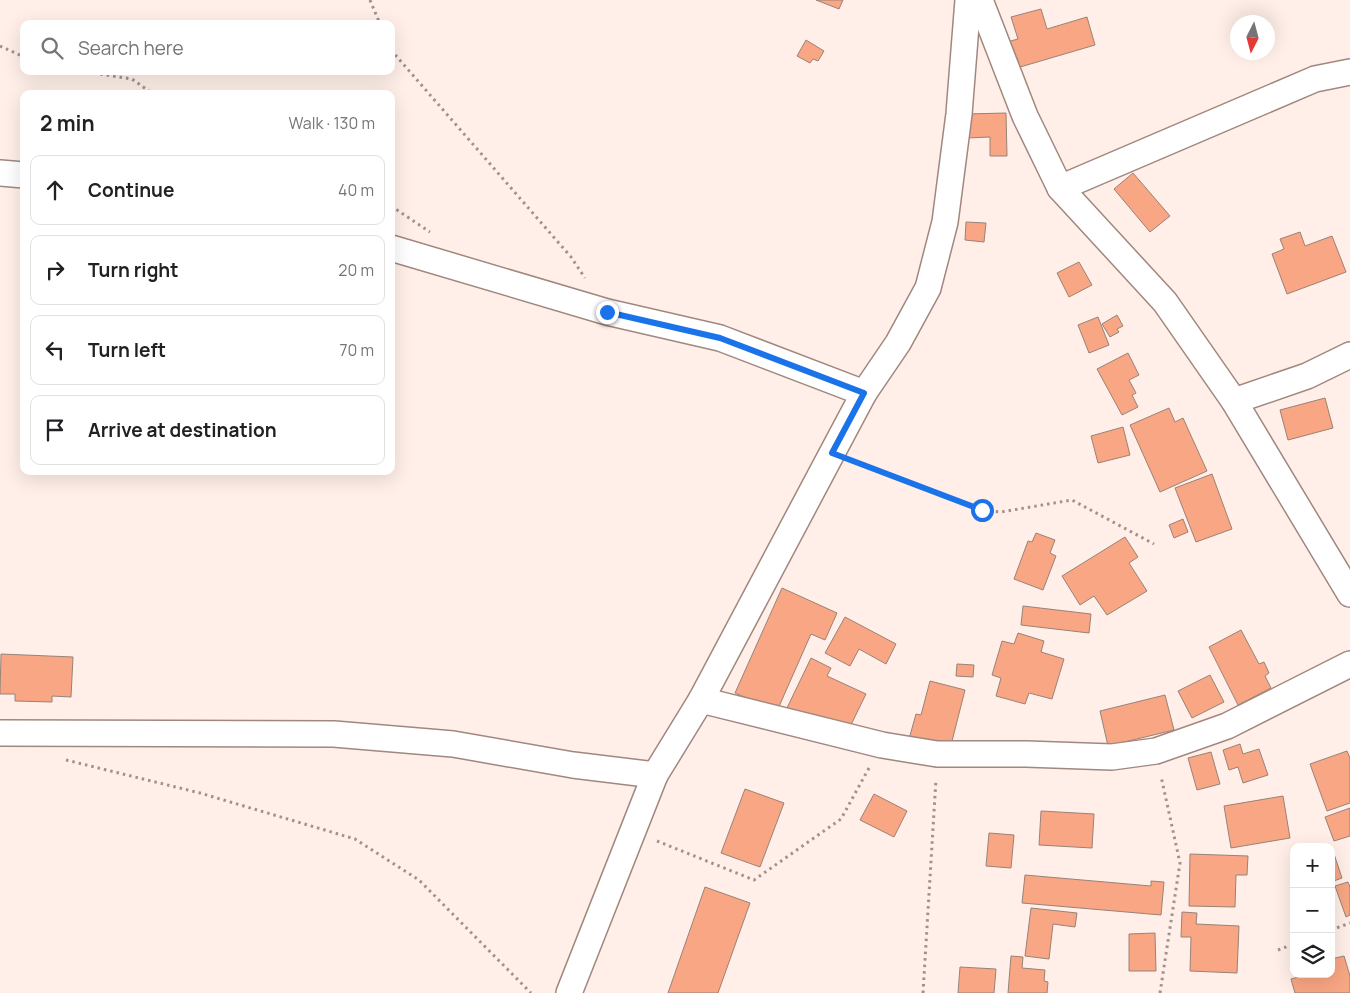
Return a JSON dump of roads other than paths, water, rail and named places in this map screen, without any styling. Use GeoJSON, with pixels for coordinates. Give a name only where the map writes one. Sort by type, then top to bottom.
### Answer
{"type":"FeatureCollection","features":[{"type":"Feature","properties":{"kind":"street"},"geometry":{"type":"LineString","coordinates":[[569,993],[655,775],[701,700],[864,393],[898,343],[928,288],[945,222],[959,114],[968,0]]}},
{"type":"Feature","properties":{"kind":"street"},"geometry":{"type":"LineString","coordinates":[[980,0],[1025,116],[1060,188],[1165,302],[1234,401],[1350,594]]}},
{"type":"Feature","properties":{"kind":"street"},"geometry":{"type":"LineString","coordinates":[[1060,188],[1315,79],[1350,72]]}},
{"type":"Feature","properties":{"kind":"street"},"geometry":{"type":"LineString","coordinates":[[0,173],[20,175]]}},
{"type":"Feature","properties":{"kind":"street"},"geometry":{"type":"LineString","coordinates":[[395,249],[607,312],[720,338],[864,393]]}},
{"type":"Feature","properties":{"kind":"street"},"geometry":{"type":"LineString","coordinates":[[1234,401],[1307,376],[1350,356]]}},
{"type":"Feature","properties":{"kind":"street"},"geometry":{"type":"LineString","coordinates":[[701,700],[882,745],[937,754],[1026,754],[1112,757],[1156,751],[1226,726],[1350,664]]}},
{"type":"Feature","properties":{"kind":"street"},"geometry":{"type":"LineString","coordinates":[[0,733],[334,734],[453,744],[573,765],[655,775]]}}]}
